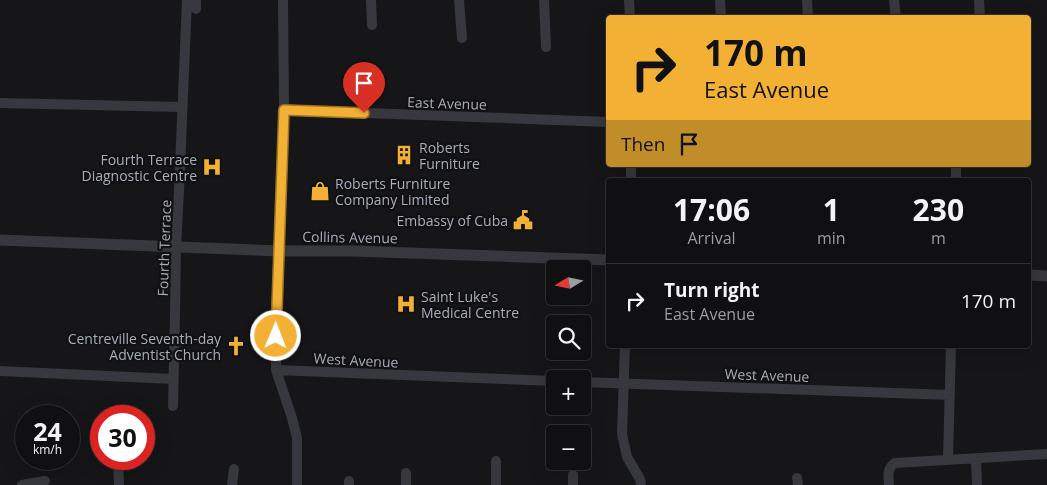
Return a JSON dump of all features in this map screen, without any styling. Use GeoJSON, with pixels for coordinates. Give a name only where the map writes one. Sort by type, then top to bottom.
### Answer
{"type":"FeatureCollection","features":[{"type":"Feature","properties":{"kind":"street","name":"Fourth Terrace"},"geometry":{"type":"LineString","coordinates":[[173,406],[176,246],[186,0]]}},
{"type":"Feature","properties":{"kind":"street"},"geometry":{"type":"LineString","coordinates":[[283,0],[284,110],[276,319],[276,370],[297,438],[297,485]]}},
{"type":"Feature","properties":{"kind":"street"},"geometry":{"type":"LineString","coordinates":[[371,0],[372,24]]}},
{"type":"Feature","properties":{"kind":"street"},"geometry":{"type":"LineString","coordinates":[[459,0],[462,38]]}},
{"type":"Feature","properties":{"kind":"street"},"geometry":{"type":"LineString","coordinates":[[544,0],[546,46]]}},
{"type":"Feature","properties":{"kind":"street"},"geometry":{"type":"LineString","coordinates":[[629,0],[630,15]]}},
{"type":"Feature","properties":{"kind":"street"},"geometry":{"type":"LineString","coordinates":[[720,0],[721,15]]}},
{"type":"Feature","properties":{"kind":"street"},"geometry":{"type":"LineString","coordinates":[[807,0],[808,15]]}},
{"type":"Feature","properties":{"kind":"street"},"geometry":{"type":"LineString","coordinates":[[894,0],[896,15]]}},
{"type":"Feature","properties":{"kind":"street"},"geometry":{"type":"LineString","coordinates":[[979,0],[980,15]]}},
{"type":"Feature","properties":{"kind":"street"},"geometry":{"type":"LineString","coordinates":[[0,103],[182,107]]}},
{"type":"Feature","properties":{"kind":"street","name":"East Avenue"},"geometry":{"type":"LineString","coordinates":[[284,110],[606,122]]}},
{"type":"Feature","properties":{"kind":"street","name":"Collins Avenue"},"geometry":{"type":"LineString","coordinates":[[0,240],[279,251],[353,251],[606,260]]}},
{"type":"Feature","properties":{"kind":"street"},"geometry":{"type":"LineString","coordinates":[[1031,275],[1047,276]]}},
{"type":"Feature","properties":{"kind":"street"},"geometry":{"type":"LineString","coordinates":[[625,348],[622,434],[627,458],[642,485]]}},
{"type":"Feature","properties":{"kind":"street"},"geometry":{"type":"LineString","coordinates":[[948,459],[951,348]]}},
{"type":"Feature","properties":{"kind":"street","name":"West Avenue"},"geometry":{"type":"LineString","coordinates":[[276,370],[546,381]]}},
{"type":"Feature","properties":{"kind":"street"},"geometry":{"type":"LineString","coordinates":[[0,371],[173,380]]}},
{"type":"Feature","properties":{"kind":"street","name":"West Avenue"},"geometry":{"type":"LineString","coordinates":[[591,382],[950,395]]}},
{"type":"Feature","properties":{"kind":"street"},"geometry":{"type":"LineString","coordinates":[[889,485],[888,470],[896,463],[1047,454]]}},
{"type":"Feature","properties":{"kind":"street"},"geometry":{"type":"LineString","coordinates":[[976,458],[977,485]]}},
{"type":"Feature","properties":{"kind":"street"},"geometry":{"type":"LineString","coordinates":[[496,461],[496,485]]}},
{"type":"Feature","properties":{"kind":"street"},"geometry":{"type":"LineString","coordinates":[[232,485],[234,469]]}},
{"type":"Feature","properties":{"kind":"street"},"geometry":{"type":"LineString","coordinates":[[118,470],[119,485]]}},
{"type":"Feature","properties":{"kind":"street"},"geometry":{"type":"LineString","coordinates":[[406,473],[406,485]]}},
{"type":"Feature","properties":{"kind":"street"},"geometry":{"type":"LineString","coordinates":[[22,485],[45,482]]}},
{"type":"Feature","properties":{"kind":"place","name":"Roberts Furniture"},"geometry":{"type":"Point","coordinates":[404,155]}},
{"type":"Feature","properties":{"kind":"place","name":"Fourth Terrace Diagnostic Centre"},"geometry":{"type":"Point","coordinates":[212,167]}},
{"type":"Feature","properties":{"kind":"place","name":"Roberts Furniture Company Limited"},"geometry":{"type":"Point","coordinates":[320,191]}},
{"type":"Feature","properties":{"kind":"place","name":"Embassy of Cuba"},"geometry":{"type":"Point","coordinates":[523,220]}},
{"type":"Feature","properties":{"kind":"place","name":"Saint Luke's Medical Centre"},"geometry":{"type":"Point","coordinates":[406,304]}},
{"type":"Feature","properties":{"kind":"place","name":"Centreville Seventh-day Adventist Church"},"geometry":{"type":"Point","coordinates":[236,346]}},
{"type":"Feature","properties":{"kind":"route"},"geometry":{"type":"LineString","coordinates":[[276,336],[284,110],[364,113]]}}]}
